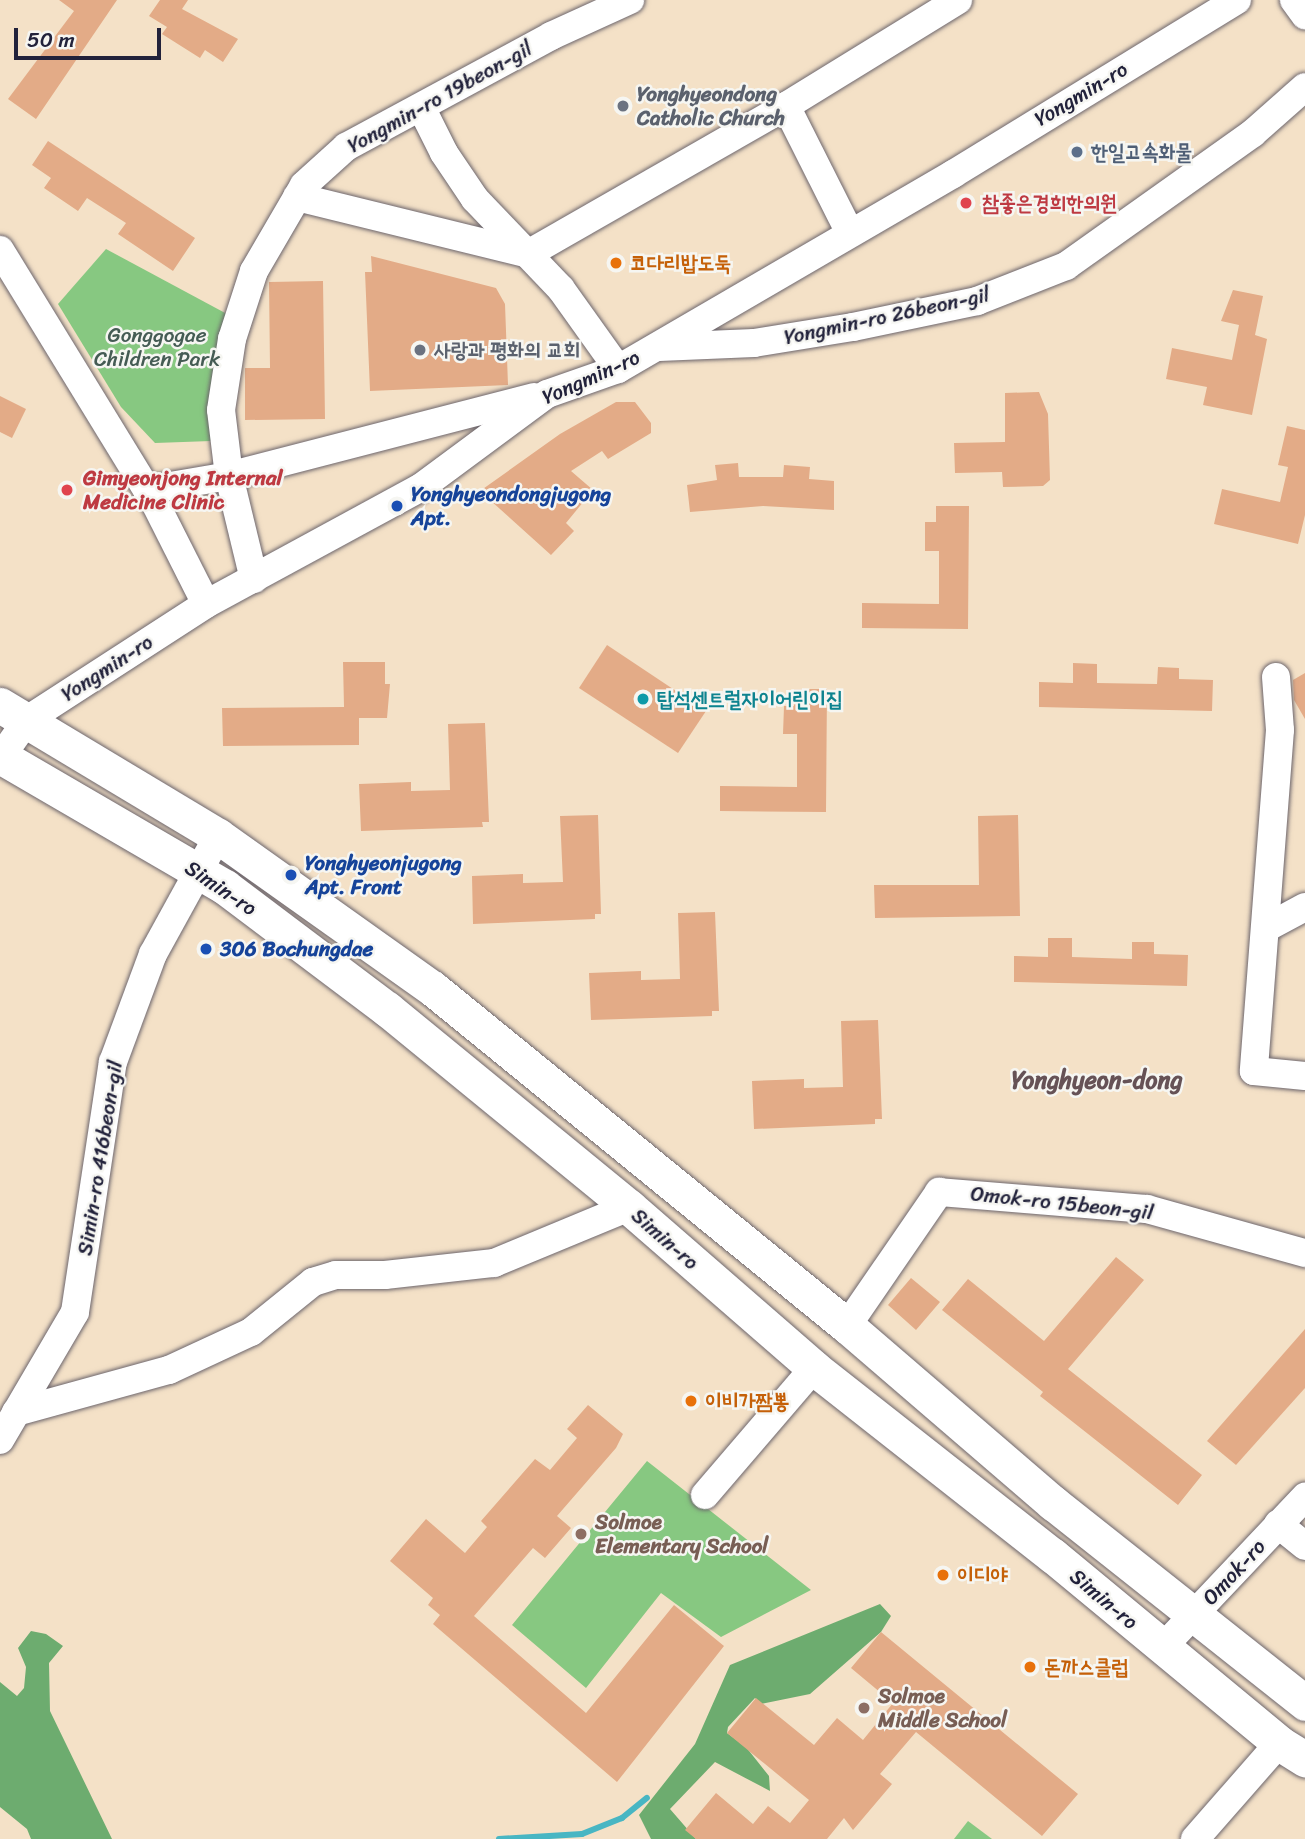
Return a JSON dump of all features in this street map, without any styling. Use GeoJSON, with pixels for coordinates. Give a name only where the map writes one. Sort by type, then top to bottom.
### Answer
{"type":"FeatureCollection","features":[{"type":"Feature","properties":{"kind":"main road","name":"Simin-ro"},"geometry":{"type":"LineString","coordinates":[[13,713],[218,836],[432,988],[847,1326],[1193,1616],[1305,1703]]}},
{"type":"Feature","properties":{"kind":"main road","name":"Simin-ro"},"geometry":{"type":"LineString","coordinates":[[0,756],[198,872],[387,1009],[629,1207],[814,1368],[1292,1751]]}},
{"type":"Feature","properties":{"kind":"street","name":"Yongmin-ro 19beon-gil"},"geometry":{"type":"LineString","coordinates":[[254,579],[229,476],[221,410],[232,339],[254,271],[297,197],[321,168],[346,147],[422,109],[551,36],[630,0]]}},
{"type":"Feature","properties":{"kind":"street"},"geometry":{"type":"LineString","coordinates":[[297,197],[528,254],[786,106],[958,0]]}},
{"type":"Feature","properties":{"kind":"street","name":"Yongmin-ro"},"geometry":{"type":"LineString","coordinates":[[0,756],[13,713],[420,488],[547,394],[618,369],[849,231],[953,174],[1237,0]]}},
{"type":"Feature","properties":{"kind":"street"},"geometry":{"type":"LineString","coordinates":[[1294,0],[1305,15]]}},
{"type":"Feature","properties":{"kind":"street","name":"Yongmin-ro 26beon-gil"},"geometry":{"type":"LineString","coordinates":[[656,347],[754,343],[853,327],[977,301],[1066,266],[1252,133],[1305,87]]}},
{"type":"Feature","properties":{"kind":"street"},"geometry":{"type":"LineString","coordinates":[[786,106],[849,231]]}},
{"type":"Feature","properties":{"kind":"street"},"geometry":{"type":"LineString","coordinates":[[422,109],[444,153],[475,199],[561,289],[618,369]]}},
{"type":"Feature","properties":{"kind":"street"},"geometry":{"type":"LineString","coordinates":[[0,250],[147,490],[206,604]]}},
{"type":"Feature","properties":{"kind":"street"},"geometry":{"type":"LineString","coordinates":[[147,490],[229,476],[547,394]]}},
{"type":"Feature","properties":{"kind":"street"},"geometry":{"type":"LineString","coordinates":[[1276,677],[1280,730],[1254,1071],[1305,1076]]}},
{"type":"Feature","properties":{"kind":"street","name":"Simin-ro 416beon-gil"},"geometry":{"type":"LineString","coordinates":[[0,1440],[75,1312],[113,1062],[153,954],[218,836]]}},
{"type":"Feature","properties":{"kind":"street"},"geometry":{"type":"LineString","coordinates":[[1266,928],[1305,907]]}},
{"type":"Feature","properties":{"kind":"street","name":"Omok-ro 15beon-gil"},"geometry":{"type":"LineString","coordinates":[[847,1326],[939,1192],[1147,1209],[1305,1253]]}},
{"type":"Feature","properties":{"kind":"street"},"geometry":{"type":"LineString","coordinates":[[16,1412],[169,1370],[251,1332],[313,1282],[337,1275],[385,1275],[494,1263],[629,1207]]}},
{"type":"Feature","properties":{"kind":"street"},"geometry":{"type":"LineString","coordinates":[[705,1495],[814,1368]]}},
{"type":"Feature","properties":{"kind":"street","name":"Omok-ro"},"geometry":{"type":"LineString","coordinates":[[1163,1647],[1305,1497]]}},
{"type":"Feature","properties":{"kind":"street"},"geometry":{"type":"LineString","coordinates":[[1278,1524],[1305,1546]]}},
{"type":"Feature","properties":{"kind":"street"},"geometry":{"type":"LineString","coordinates":[[1195,1839],[1292,1751]]}},
{"type":"Feature","properties":{"kind":"green space","name":"Gonggogae Children Park"},"geometry":{"type":"Polygon","coordinates":[[[106,249],[227,314],[211,441],[155,443],[121,407],[58,304],[106,249]]]}},
{"type":"Feature","properties":{"kind":"green space"},"geometry":{"type":"Polygon","coordinates":[[[647,1461],[811,1590],[721,1637],[661,1593],[586,1688],[512,1625],[647,1461]]]}},
{"type":"Feature","properties":{"kind":"green space"},"geometry":{"type":"Polygon","coordinates":[[[880,1604],[891,1616],[881,1632],[810,1694],[761,1704],[755,1698],[728,1727],[727,1733],[746,1747],[769,1776],[770,1791],[715,1762],[670,1809],[696,1839],[651,1839],[639,1815],[695,1744],[730,1665],[880,1604]]]}},
{"type":"Feature","properties":{"kind":"green space"},"geometry":{"type":"Polygon","coordinates":[[[31,1631],[46,1634],[63,1646],[49,1663],[50,1711],[112,1839],[31,1839],[27,1829],[0,1807],[0,1682],[17,1696],[24,1688],[26,1667],[18,1648],[31,1631]]]}},
{"type":"Feature","properties":{"kind":"green space"},"geometry":{"type":"Polygon","coordinates":[[[968,1821],[992,1839],[954,1839],[968,1821]]]}},
{"type":"Feature","properties":{"kind":"building"},"geometry":{"type":"Polygon","coordinates":[[[59,0],[117,0],[36,119],[8,99],[74,11],[59,0]]]}},
{"type":"Feature","properties":{"kind":"building"},"geometry":{"type":"Polygon","coordinates":[[[160,0],[188,0],[182,9],[238,39],[223,62],[205,50],[200,58],[162,34],[167,27],[149,16],[160,0]]]}},
{"type":"Feature","properties":{"kind":"building"},"geometry":{"type":"Polygon","coordinates":[[[48,141],[195,238],[173,271],[118,234],[126,223],[87,198],[78,211],[44,188],[51,178],[32,165],[48,141]]]}},
{"type":"Feature","properties":{"kind":"building"},"geometry":{"type":"Polygon","coordinates":[[[371,256],[496,288],[505,304],[508,385],[370,391],[365,272],[372,272],[371,256]]]}},
{"type":"Feature","properties":{"kind":"building"},"geometry":{"type":"Polygon","coordinates":[[[323,281],[325,419],[245,420],[245,368],[270,368],[269,282],[323,281]]]}},
{"type":"Feature","properties":{"kind":"building"},"geometry":{"type":"Polygon","coordinates":[[[1233,290],[1263,296],[1255,335],[1267,339],[1252,415],[1203,405],[1207,387],[1166,379],[1172,348],[1232,360],[1239,325],[1221,321],[1233,290]]]}},
{"type":"Feature","properties":{"kind":"building"},"geometry":{"type":"Polygon","coordinates":[[[1039,392],[1048,414],[1050,480],[1043,486],[1003,487],[1002,472],[955,473],[954,443],[1005,442],[1005,393],[1039,392]]]}},
{"type":"Feature","properties":{"kind":"building"},"geometry":{"type":"Polygon","coordinates":[[[0,396],[26,409],[12,438],[0,432],[0,396]]]}},
{"type":"Feature","properties":{"kind":"building"},"geometry":{"type":"Polygon","coordinates":[[[616,402],[635,402],[651,423],[651,433],[608,459],[602,451],[571,471],[593,490],[566,523],[574,531],[551,555],[480,491],[560,434],[616,402]]]}},
{"type":"Feature","properties":{"kind":"building"},"geometry":{"type":"Polygon","coordinates":[[[1287,426],[1305,430],[1305,515],[1298,544],[1214,524],[1222,489],[1280,502],[1288,467],[1278,465],[1287,426]]]}},
{"type":"Feature","properties":{"kind":"building"},"geometry":{"type":"Polygon","coordinates":[[[738,463],[739,477],[783,477],[784,465],[810,467],[809,479],[834,481],[834,510],[763,506],[690,512],[687,485],[717,480],[715,465],[738,463]]]}},
{"type":"Feature","properties":{"kind":"building"},"geometry":{"type":"Polygon","coordinates":[[[936,506],[969,506],[968,629],[862,628],[862,603],[939,604],[939,551],[925,551],[925,522],[936,522],[936,506]]]}},
{"type":"Feature","properties":{"kind":"building","name":"탑석센트럴자이어린이집"},"geometry":{"type":"Polygon","coordinates":[[[607,645],[706,711],[678,753],[579,688],[607,645]]]}},
{"type":"Feature","properties":{"kind":"building"},"geometry":{"type":"Polygon","coordinates":[[[343,662],[385,662],[385,684],[390,684],[387,718],[359,718],[359,745],[223,746],[222,708],[344,707],[343,662]]]}},
{"type":"Feature","properties":{"kind":"building"},"geometry":{"type":"Polygon","coordinates":[[[1073,663],[1097,664],[1097,683],[1157,684],[1158,667],[1179,668],[1179,679],[1213,680],[1212,711],[1039,707],[1039,682],[1073,683],[1073,663]]]}},
{"type":"Feature","properties":{"kind":"building"},"geometry":{"type":"Polygon","coordinates":[[[1305,673],[1305,719],[1294,700],[1293,680],[1305,673]]]}},
{"type":"Feature","properties":{"kind":"building"},"geometry":{"type":"Polygon","coordinates":[[[794,689],[827,689],[826,812],[720,811],[720,786],[797,787],[797,734],[783,734],[784,706],[794,706],[794,689]]]}},
{"type":"Feature","properties":{"kind":"building"},"geometry":{"type":"Polygon","coordinates":[[[485,723],[489,822],[482,822],[483,827],[361,831],[359,784],[411,782],[411,791],[450,790],[448,724],[485,723]]]}},
{"type":"Feature","properties":{"kind":"building"},"geometry":{"type":"Polygon","coordinates":[[[598,815],[601,914],[595,914],[595,919],[473,924],[472,876],[523,874],[523,883],[563,882],[560,816],[598,815]]]}},
{"type":"Feature","properties":{"kind":"building"},"geometry":{"type":"Polygon","coordinates":[[[1018,815],[1020,916],[875,918],[874,885],[979,885],[978,816],[1018,815]]]}},
{"type":"Feature","properties":{"kind":"building"},"geometry":{"type":"Polygon","coordinates":[[[715,912],[719,1011],[712,1011],[712,1016],[591,1020],[589,973],[641,971],[641,980],[680,979],[678,913],[715,912]]]}},
{"type":"Feature","properties":{"kind":"building"},"geometry":{"type":"Polygon","coordinates":[[[1048,938],[1072,938],[1072,957],[1132,959],[1132,942],[1154,942],[1154,954],[1188,955],[1187,986],[1014,982],[1014,956],[1048,957],[1048,938]]]}},
{"type":"Feature","properties":{"kind":"building"},"geometry":{"type":"Polygon","coordinates":[[[878,1020],[882,1119],[875,1119],[875,1124],[754,1129],[752,1081],[804,1079],[804,1088],[843,1087],[841,1021],[878,1020]]]}},
{"type":"Feature","properties":{"kind":"building"},"geometry":{"type":"Polygon","coordinates":[[[1116,1257],[1144,1280],[1068,1369],[1202,1475],[1178,1505],[1040,1396],[1043,1392],[942,1310],[968,1279],[1044,1341],[1116,1257]]]}},
{"type":"Feature","properties":{"kind":"building"},"geometry":{"type":"Polygon","coordinates":[[[911,1278],[940,1302],[916,1330],[888,1305],[911,1278]]]}},
{"type":"Feature","properties":{"kind":"building"},"geometry":{"type":"Polygon","coordinates":[[[1305,1329],[1305,1388],[1236,1465],[1207,1441],[1305,1329]]]}},
{"type":"Feature","properties":{"kind":"building"},"geometry":{"type":"Polygon","coordinates":[[[588,1405],[623,1434],[616,1448],[557,1516],[571,1528],[545,1558],[533,1548],[474,1616],[586,1713],[674,1605],[724,1646],[617,1782],[433,1624],[440,1615],[428,1605],[433,1598],[390,1561],[426,1519],[465,1553],[487,1527],[481,1521],[535,1459],[550,1470],[577,1438],[567,1429],[588,1405]]]}},
{"type":"Feature","properties":{"kind":"building"},"geometry":{"type":"Polygon","coordinates":[[[881,1632],[1078,1794],[1042,1836],[916,1732],[880,1774],[892,1784],[853,1830],[844,1818],[827,1839],[696,1839],[685,1830],[716,1793],[753,1824],[768,1806],[790,1823],[809,1800],[727,1733],[756,1698],[814,1745],[837,1718],[863,1740],[893,1703],[851,1668],[881,1632]]]}},
{"type":"Feature","properties":{"kind":"waterway"},"geometry":{"type":"LineString","coordinates":[[499,1839],[582,1834],[622,1818],[647,1798]]}},
{"type":"Feature","properties":{"kind":"place","name":"Yonghyeondong Catholic Church"},"geometry":{"type":"Point","coordinates":[623,106]}},
{"type":"Feature","properties":{"kind":"place","name":"한일고속화물"},"geometry":{"type":"Point","coordinates":[1077,152]}},
{"type":"Feature","properties":{"kind":"place","name":"참좋은경희한의원"},"geometry":{"type":"Point","coordinates":[966,203]}},
{"type":"Feature","properties":{"kind":"place","name":"코다리밥도둑"},"geometry":{"type":"Point","coordinates":[616,263]}},
{"type":"Feature","properties":{"kind":"place","name":"사랑과 평화의 교회"},"geometry":{"type":"Point","coordinates":[420,350]}},
{"type":"Feature","properties":{"kind":"place","name":"Gimyeonjong Internal Medicine Clinic"},"geometry":{"type":"Point","coordinates":[67,490]}},
{"type":"Feature","properties":{"kind":"place","name":"Yonghyeondongjugong Apt."},"geometry":{"type":"Point","coordinates":[397,506]}},
{"type":"Feature","properties":{"kind":"place","name":"탑석센트럴자이어린이집"},"geometry":{"type":"Point","coordinates":[643,699]}},
{"type":"Feature","properties":{"kind":"place","name":"Yonghyeonjugong Apt. Front"},"geometry":{"type":"Point","coordinates":[291,875]}},
{"type":"Feature","properties":{"kind":"place","name":"306 Bochungdae"},"geometry":{"type":"Point","coordinates":[206,949]}},
{"type":"Feature","properties":{"kind":"place","name":"이비가짬뽕"},"geometry":{"type":"Point","coordinates":[691,1401]}},
{"type":"Feature","properties":{"kind":"place","name":"Solmoe Elementary School"},"geometry":{"type":"Point","coordinates":[581,1534]}},
{"type":"Feature","properties":{"kind":"place","name":"이디야"},"geometry":{"type":"Point","coordinates":[943,1575]}},
{"type":"Feature","properties":{"kind":"place","name":"돈까스클럽"},"geometry":{"type":"Point","coordinates":[1030,1667]}},
{"type":"Feature","properties":{"kind":"place","name":"Solmoe Middle School"},"geometry":{"type":"Point","coordinates":[864,1708]}},
{"type":"Feature","properties":{"kind":"district","name":"Yonghyeon-dong"},"geometry":{"type":"Point","coordinates":[1097,1081]}}]}
